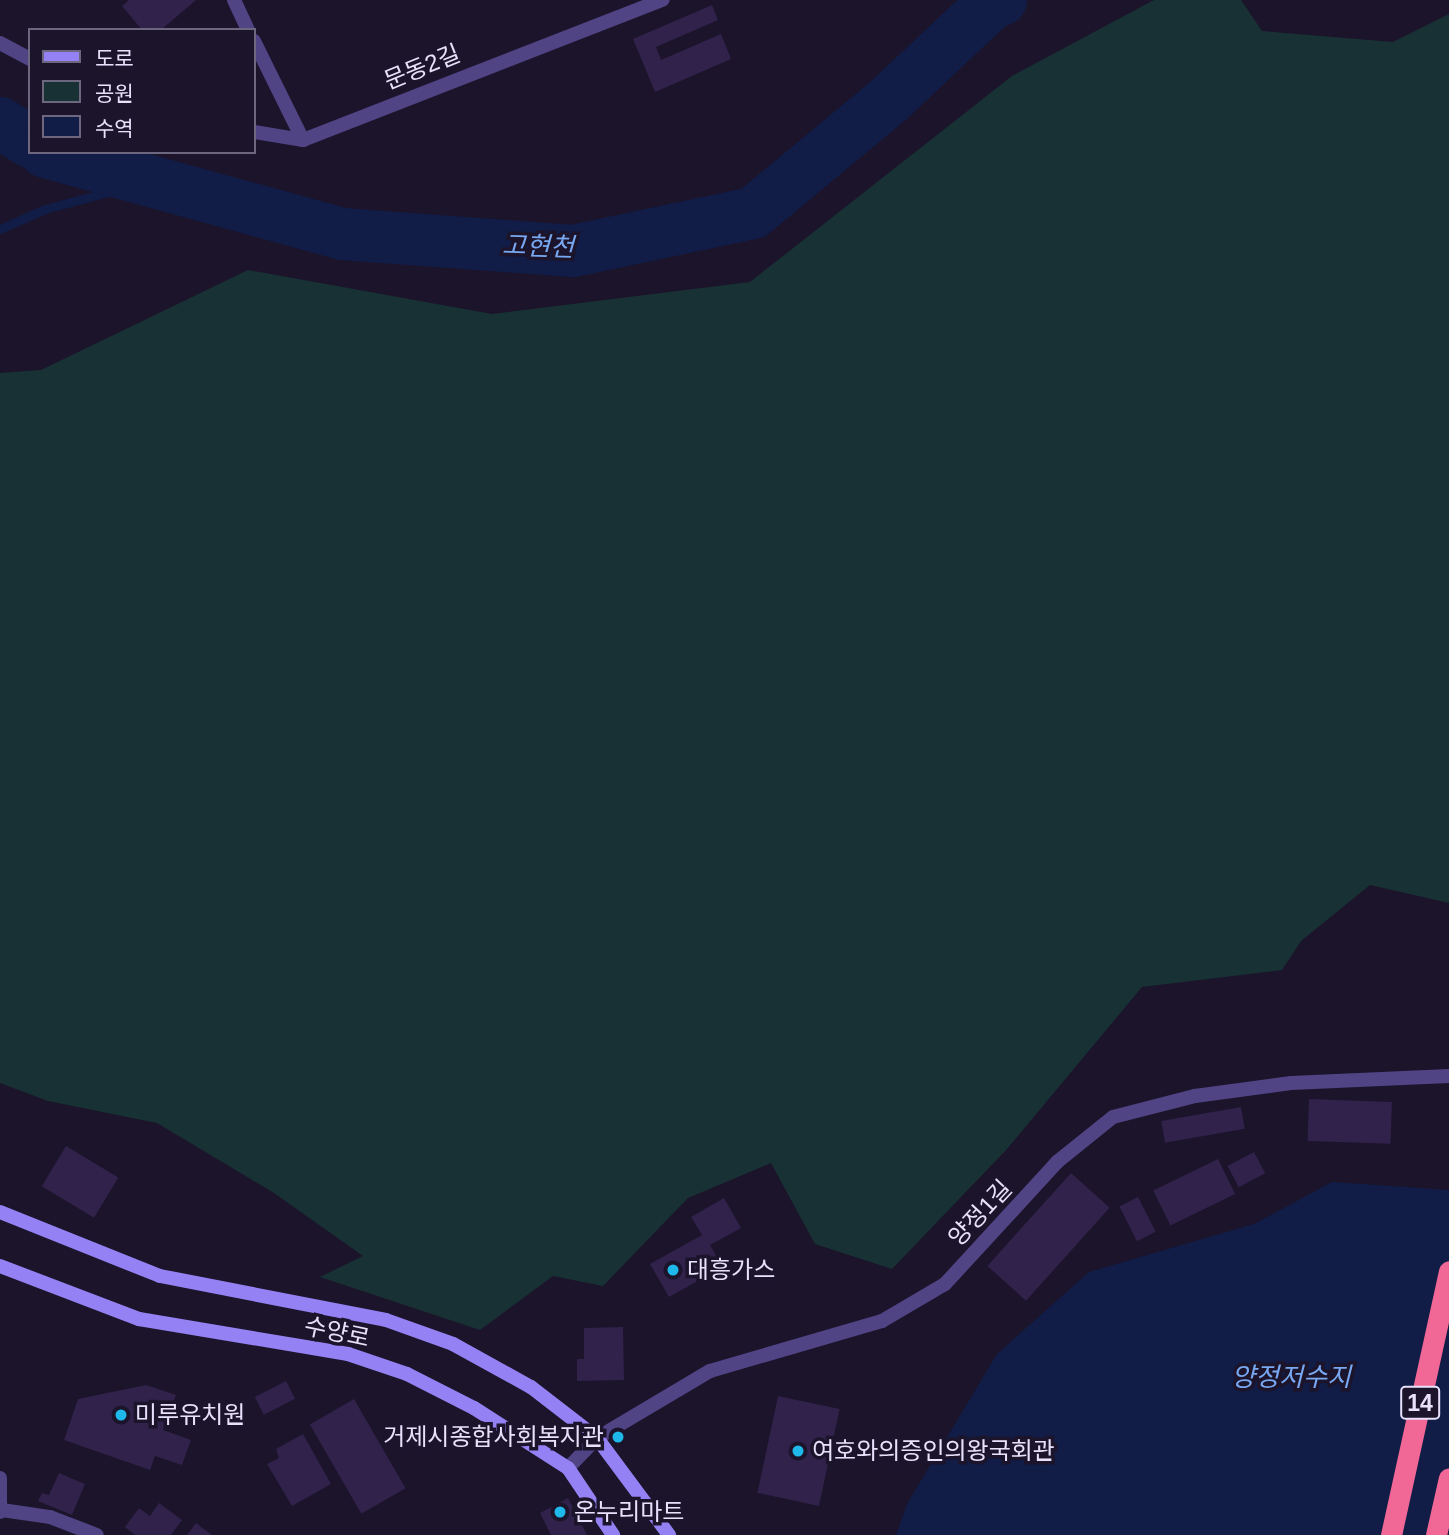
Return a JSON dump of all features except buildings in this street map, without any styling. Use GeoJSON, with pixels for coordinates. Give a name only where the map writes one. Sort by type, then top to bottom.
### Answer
{"type":"FeatureCollection","features":[{"type":"Feature","properties":{"kind":"highway","name":"14"},"geometry":{"type":"LineString","coordinates":[[1391,1535],[1449,1271]]}},
{"type":"Feature","properties":{"kind":"highway"},"geometry":{"type":"LineString","coordinates":[[1436,1535],[1449,1478]]}},
{"type":"Feature","properties":{"kind":"street"},"geometry":{"type":"LineString","coordinates":[[234,0],[247,28]]}},
{"type":"Feature","properties":{"kind":"street","name":"문동2길"},"geometry":{"type":"LineString","coordinates":[[303,140],[663,0]]}},
{"type":"Feature","properties":{"kind":"street"},"geometry":{"type":"LineString","coordinates":[[0,43],[28,58]]}},
{"type":"Feature","properties":{"kind":"street"},"geometry":{"type":"LineString","coordinates":[[256,45],[303,140]]}},
{"type":"Feature","properties":{"kind":"street"},"geometry":{"type":"LineString","coordinates":[[256,132],[303,140]]}},
{"type":"Feature","properties":{"kind":"street","name":"양정1길"},"geometry":{"type":"LineString","coordinates":[[568,1468],[597,1437],[710,1371],[882,1321],[945,1283],[1057,1162],[1113,1117],[1195,1096],[1291,1083],[1449,1076]]}},
{"type":"Feature","properties":{"kind":"street"},"geometry":{"type":"LineString","coordinates":[[0,1212],[160,1276],[386,1320],[453,1344],[531,1387],[597,1437],[669,1535]]}},
{"type":"Feature","properties":{"kind":"street","name":"수양로"},"geometry":{"type":"LineString","coordinates":[[0,1266],[139,1319],[348,1354],[407,1374],[474,1408],[568,1468],[614,1535]]}},
{"type":"Feature","properties":{"kind":"street"},"geometry":{"type":"LineString","coordinates":[[0,1478],[1,1511],[50,1517],[97,1535]]}},
{"type":"Feature","properties":{"kind":"green space"},"geometry":{"type":"Polygon","coordinates":[[[1154,0],[1241,0],[1262,31],[1393,42],[1449,14],[1449,903],[1370,885],[1301,941],[1282,970],[1142,987],[1007,1149],[892,1269],[815,1244],[771,1163],[688,1198],[603,1286],[553,1276],[480,1330],[320,1277],[363,1256],[274,1193],[157,1123],[48,1101],[0,1083],[0,373],[41,370],[248,270],[492,314],[750,282],[1012,76],[1154,0]]]}},
{"type":"Feature","properties":{"kind":"water","name":"양정저수지"},"geometry":{"type":"Polygon","coordinates":[[[1332,1182],[1449,1190],[1449,1535],[896,1535],[907,1504],[997,1354],[1089,1272],[1254,1224],[1332,1182]]]}},
{"type":"Feature","properties":{"kind":"waterway","name":"고현천"},"geometry":{"type":"LineString","coordinates":[[52,154],[342,234],[573,251],[753,213],[888,101],[991,4],[1001,0]]}},
{"type":"Feature","properties":{"kind":"waterway","name":"고현천"},"geometry":{"type":"LineString","coordinates":[[0,123],[28,141]]}},
{"type":"Feature","properties":{"kind":"waterway"},"geometry":{"type":"LineString","coordinates":[[0,229],[45,209],[145,182]]}},
{"type":"Feature","properties":{"kind":"place","name":"대흥가스"},"geometry":{"type":"Point","coordinates":[673,1270]}},
{"type":"Feature","properties":{"kind":"place","name":"미루유치원"},"geometry":{"type":"Point","coordinates":[121,1415]}},
{"type":"Feature","properties":{"kind":"place","name":"거제시종합사회복지관"},"geometry":{"type":"Point","coordinates":[618,1437]}},
{"type":"Feature","properties":{"kind":"place","name":"여호와의증인의왕국회관"},"geometry":{"type":"Point","coordinates":[798,1451]}},
{"type":"Feature","properties":{"kind":"place","name":"온누리마트"},"geometry":{"type":"Point","coordinates":[560,1512]}}]}
